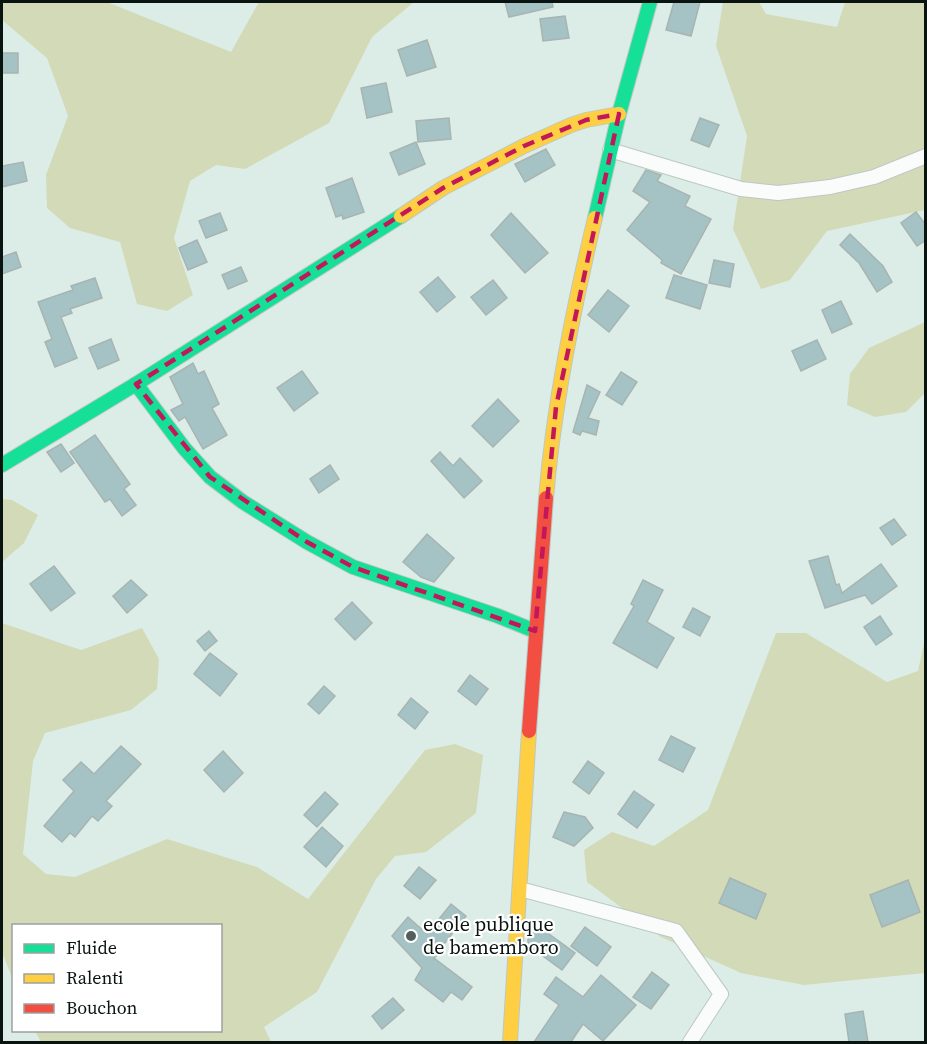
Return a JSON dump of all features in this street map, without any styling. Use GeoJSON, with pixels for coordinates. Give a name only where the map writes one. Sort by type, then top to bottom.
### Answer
{"type":"FeatureCollection","features":[{"type":"Feature","properties":{"kind":"street"},"geometry":{"type":"LineString","coordinates":[[510,1042],[535,631],[556,407],[575,305],[610,150],[650,2]]}},
{"type":"Feature","properties":{"kind":"street"},"geometry":{"type":"LineString","coordinates":[[2,465],[136,384],[460,179],[563,128],[586,120],[619,114]]}},
{"type":"Feature","properties":{"kind":"street"},"geometry":{"type":"LineString","coordinates":[[610,150],[741,189],[778,193],[830,187],[874,177],[926,156]]}},
{"type":"Feature","properties":{"kind":"street"},"geometry":{"type":"LineString","coordinates":[[136,384],[184,448],[210,477],[243,502],[289,531],[353,567],[504,618],[535,631]]}},
{"type":"Feature","properties":{"kind":"street"},"geometry":{"type":"LineString","coordinates":[[520,889],[676,930],[721,994],[690,1042]]}},
{"type":"Feature","properties":{"kind":"highlighted area"},"geometry":{"type":"Polygon","coordinates":[[[619,114],[556,407],[535,631],[353,567],[307,542],[210,477],[136,384],[443,188],[524,146],[586,120],[619,114]]]}},
{"type":"Feature","properties":{"kind":"green space"},"geometry":{"type":"Polygon","coordinates":[[[2,2],[107,2],[231,52],[259,2],[414,2],[372,37],[329,123],[245,169],[216,165],[190,181],[174,238],[193,295],[167,311],[137,304],[120,242],[70,228],[47,208],[46,175],[68,116],[47,58],[2,20],[2,2]]]}},
{"type":"Feature","properties":{"kind":"green space"},"geometry":{"type":"Polygon","coordinates":[[[723,2],[759,2],[766,14],[837,27],[845,2],[925,2],[925,210],[827,231],[790,280],[761,289],[733,229],[747,136],[716,46],[723,2]]]}},
{"type":"Feature","properties":{"kind":"green space"},"geometry":{"type":"Polygon","coordinates":[[[925,322],[925,393],[906,412],[875,417],[847,405],[850,374],[869,348],[925,322]]]}},
{"type":"Feature","properties":{"kind":"green space"},"geometry":{"type":"Polygon","coordinates":[[[2,499],[12,500],[38,515],[24,543],[2,562],[2,499]]]}},
{"type":"Feature","properties":{"kind":"green space"},"geometry":{"type":"Polygon","coordinates":[[[2,623],[81,650],[142,628],[159,659],[157,689],[131,710],[45,733],[33,761],[23,854],[46,874],[75,877],[167,839],[257,867],[308,899],[425,750],[455,744],[483,755],[476,813],[426,852],[395,856],[376,879],[317,992],[264,1027],[271,1042],[41,1042],[36,1032],[222,1032],[222,924],[12,924],[12,977],[2,952],[2,623]]]}},
{"type":"Feature","properties":{"kind":"green space"},"geometry":{"type":"Polygon","coordinates":[[[776,633],[806,633],[887,682],[918,671],[925,639],[925,973],[804,985],[741,973],[661,937],[587,882],[584,850],[612,832],[654,846],[708,810],[776,633]]]}},
{"type":"Feature","properties":{"kind":"building"},"geometry":{"type":"Polygon","coordinates":[[[505,2],[552,2],[553,7],[509,17],[505,2]]]}},
{"type":"Feature","properties":{"kind":"building"},"geometry":{"type":"Polygon","coordinates":[[[674,2],[700,2],[691,36],[666,30],[674,2]]]}},
{"type":"Feature","properties":{"kind":"building"},"geometry":{"type":"Polygon","coordinates":[[[565,16],[569,38],[543,41],[540,19],[565,16]]]}},
{"type":"Feature","properties":{"kind":"building"},"geometry":{"type":"Polygon","coordinates":[[[427,40],[436,67],[407,76],[398,50],[427,40]]]}},
{"type":"Feature","properties":{"kind":"building"},"geometry":{"type":"Polygon","coordinates":[[[2,53],[18,53],[18,73],[2,73],[2,53]]]}},
{"type":"Feature","properties":{"kind":"building"},"geometry":{"type":"Polygon","coordinates":[[[386,83],[392,112],[367,118],[361,88],[386,83]]]}},
{"type":"Feature","properties":{"kind":"building"},"geometry":{"type":"Polygon","coordinates":[[[449,118],[451,139],[418,142],[416,121],[449,118]]]}},
{"type":"Feature","properties":{"kind":"building"},"geometry":{"type":"Polygon","coordinates":[[[700,118],[719,125],[709,147],[691,140],[700,118]]]}},
{"type":"Feature","properties":{"kind":"building"},"geometry":{"type":"Polygon","coordinates":[[[416,142],[425,164],[399,175],[390,153],[416,142]]]}},
{"type":"Feature","properties":{"kind":"building"},"geometry":{"type":"Polygon","coordinates":[[[546,149],[555,165],[525,182],[515,164],[546,149]]]}},
{"type":"Feature","properties":{"kind":"building"},"geometry":{"type":"Polygon","coordinates":[[[23,162],[27,181],[2,187],[2,166],[23,162]]]}},
{"type":"Feature","properties":{"kind":"building"},"geometry":{"type":"Polygon","coordinates":[[[646,170],[661,175],[657,181],[690,196],[685,206],[711,219],[681,274],[661,263],[662,260],[627,230],[650,202],[633,191],[646,170]]]}},
{"type":"Feature","properties":{"kind":"building"},"geometry":{"type":"Polygon","coordinates":[[[352,178],[364,212],[343,219],[342,215],[336,217],[326,188],[352,178]]]}},
{"type":"Feature","properties":{"kind":"building"},"geometry":{"type":"Polygon","coordinates":[[[916,212],[926,225],[926,240],[917,246],[901,223],[916,212]]]}},
{"type":"Feature","properties":{"kind":"building"},"geometry":{"type":"Polygon","coordinates":[[[220,213],[227,230],[206,238],[199,221],[220,213]]]}},
{"type":"Feature","properties":{"kind":"building"},"geometry":{"type":"Polygon","coordinates":[[[511,213],[548,253],[525,273],[491,235],[511,213]]]}},
{"type":"Feature","properties":{"kind":"building"},"geometry":{"type":"Polygon","coordinates":[[[850,234],[883,266],[892,282],[877,292],[859,263],[840,245],[850,234]]]}},
{"type":"Feature","properties":{"kind":"building"},"geometry":{"type":"Polygon","coordinates":[[[197,240],[207,262],[188,270],[179,248],[197,240]]]}},
{"type":"Feature","properties":{"kind":"building"},"geometry":{"type":"Polygon","coordinates":[[[16,252],[21,267],[2,274],[2,257],[16,252]]]}},
{"type":"Feature","properties":{"kind":"building"},"geometry":{"type":"Polygon","coordinates":[[[714,260],[734,264],[730,287],[709,283],[714,260]]]}},
{"type":"Feature","properties":{"kind":"building"},"geometry":{"type":"Polygon","coordinates":[[[241,267],[247,281],[228,289],[222,275],[241,267]]]}},
{"type":"Feature","properties":{"kind":"building"},"geometry":{"type":"Polygon","coordinates":[[[674,275],[707,285],[700,309],[666,298],[674,275]]]}},
{"type":"Feature","properties":{"kind":"building"},"geometry":{"type":"Polygon","coordinates":[[[438,277],[455,297],[437,312],[420,292],[438,277]]]}},
{"type":"Feature","properties":{"kind":"building"},"geometry":{"type":"Polygon","coordinates":[[[95,278],[102,298],[70,309],[72,313],[61,317],[77,358],[55,367],[45,342],[52,339],[38,302],[73,290],[71,286],[95,278]]]}},
{"type":"Feature","properties":{"kind":"building"},"geometry":{"type":"Polygon","coordinates":[[[493,280],[507,298],[486,315],[471,297],[493,280]]]}},
{"type":"Feature","properties":{"kind":"building"},"geometry":{"type":"Polygon","coordinates":[[[608,290],[629,306],[609,332],[588,315],[608,290]]]}},
{"type":"Feature","properties":{"kind":"building"},"geometry":{"type":"Polygon","coordinates":[[[841,301],[852,324],[832,333],[822,310],[841,301]]]}},
{"type":"Feature","properties":{"kind":"building"},"geometry":{"type":"Polygon","coordinates":[[[111,339],[119,360],[98,369],[89,348],[111,339]]]}},
{"type":"Feature","properties":{"kind":"building"},"geometry":{"type":"Polygon","coordinates":[[[817,340],[826,359],[801,371],[792,351],[817,340]]]}},
{"type":"Feature","properties":{"kind":"building"},"geometry":{"type":"Polygon","coordinates":[[[193,363],[198,374],[204,371],[219,404],[212,408],[227,435],[203,449],[185,417],[179,421],[171,410],[183,404],[170,377],[193,363]]]}},
{"type":"Feature","properties":{"kind":"building"},"geometry":{"type":"Polygon","coordinates":[[[302,371],[318,393],[294,411],[277,388],[302,371]]]}},
{"type":"Feature","properties":{"kind":"building"},"geometry":{"type":"Polygon","coordinates":[[[621,372],[637,382],[622,405],[606,395],[621,372]]]}},
{"type":"Feature","properties":{"kind":"building"},"geometry":{"type":"Polygon","coordinates":[[[587,385],[600,392],[588,418],[599,421],[596,435],[582,431],[580,435],[573,432],[587,385]]]}},
{"type":"Feature","properties":{"kind":"building"},"geometry":{"type":"Polygon","coordinates":[[[498,399],[519,421],[493,447],[472,426],[498,399]]]}},
{"type":"Feature","properties":{"kind":"building"},"geometry":{"type":"Polygon","coordinates":[[[95,435],[130,484],[124,489],[136,505],[122,516],[110,499],[105,502],[70,452],[95,435]]]}},
{"type":"Feature","properties":{"kind":"building"},"geometry":{"type":"Polygon","coordinates":[[[61,444],[74,463],[61,472],[47,452],[61,444]]]}},
{"type":"Feature","properties":{"kind":"building"},"geometry":{"type":"Polygon","coordinates":[[[440,452],[453,466],[460,458],[482,481],[464,498],[431,461],[440,452]]]}},
{"type":"Feature","properties":{"kind":"building"},"geometry":{"type":"Polygon","coordinates":[[[330,465],[339,479],[319,493],[310,479],[330,465]]]}},
{"type":"Feature","properties":{"kind":"building"},"geometry":{"type":"Polygon","coordinates":[[[894,519],[906,535],[892,545],[880,528],[894,519]]]}},
{"type":"Feature","properties":{"kind":"building"},"geometry":{"type":"Polygon","coordinates":[[[427,534],[454,558],[434,582],[421,577],[403,562],[427,534]]]}},
{"type":"Feature","properties":{"kind":"building"},"geometry":{"type":"Polygon","coordinates":[[[828,556],[836,585],[839,584],[842,593],[881,564],[897,586],[872,604],[865,595],[825,608],[809,561],[828,556]]]}},
{"type":"Feature","properties":{"kind":"building"},"geometry":{"type":"Polygon","coordinates":[[[54,566],[75,593],[51,611],[30,584],[54,566]]]}},
{"type":"Feature","properties":{"kind":"building"},"geometry":{"type":"Polygon","coordinates":[[[131,580],[147,595],[127,613],[113,596],[131,580]]]}},
{"type":"Feature","properties":{"kind":"building"},"geometry":{"type":"Polygon","coordinates":[[[643,580],[663,590],[647,622],[674,638],[657,668],[613,643],[634,606],[631,604],[643,580]]]}},
{"type":"Feature","properties":{"kind":"building"},"geometry":{"type":"Polygon","coordinates":[[[352,602],[372,623],[355,640],[335,619],[352,602]]]}},
{"type":"Feature","properties":{"kind":"building"},"geometry":{"type":"Polygon","coordinates":[[[693,608],[710,617],[700,636],[683,627],[693,608]]]}},
{"type":"Feature","properties":{"kind":"building"},"geometry":{"type":"Polygon","coordinates":[[[880,616],[892,634],[876,645],[864,627],[880,616]]]}},
{"type":"Feature","properties":{"kind":"building"},"geometry":{"type":"Polygon","coordinates":[[[209,631],[217,641],[205,651],[197,641],[209,631]]]}},
{"type":"Feature","properties":{"kind":"building"},"geometry":{"type":"Polygon","coordinates":[[[210,653],[237,674],[220,696],[194,674],[210,653]]]}},
{"type":"Feature","properties":{"kind":"building"},"geometry":{"type":"Polygon","coordinates":[[[470,675],[488,689],[476,705],[458,691],[470,675]]]}},
{"type":"Feature","properties":{"kind":"building"},"geometry":{"type":"Polygon","coordinates":[[[324,686],[335,696],[319,714],[308,704],[324,686]]]}},
{"type":"Feature","properties":{"kind":"building"},"geometry":{"type":"Polygon","coordinates":[[[411,698],[428,712],[415,729],[398,715],[411,698]]]}},
{"type":"Feature","properties":{"kind":"building"},"geometry":{"type":"Polygon","coordinates":[[[671,736],[695,748],[683,772],[659,760],[671,736]]]}},
{"type":"Feature","properties":{"kind":"building"},"geometry":{"type":"Polygon","coordinates":[[[121,746],[141,764],[106,801],[112,806],[98,821],[92,816],[75,837],[70,833],[62,842],[44,826],[74,791],[63,780],[81,762],[94,774],[121,746]]]}},
{"type":"Feature","properties":{"kind":"building"},"geometry":{"type":"Polygon","coordinates":[[[223,751],[243,773],[224,792],[204,770],[223,751]]]}},
{"type":"Feature","properties":{"kind":"building"},"geometry":{"type":"Polygon","coordinates":[[[588,761],[604,773],[589,794],[573,782],[588,761]]]}},
{"type":"Feature","properties":{"kind":"building"},"geometry":{"type":"Polygon","coordinates":[[[634,791],[654,805],[637,828],[618,814],[634,791]]]}},
{"type":"Feature","properties":{"kind":"building"},"geometry":{"type":"Polygon","coordinates":[[[325,792],[338,804],[317,827],[304,815],[325,792]]]}},
{"type":"Feature","properties":{"kind":"building"},"geometry":{"type":"Polygon","coordinates":[[[564,812],[585,817],[593,828],[574,846],[553,837],[564,812]]]}},
{"type":"Feature","properties":{"kind":"building"},"geometry":{"type":"Polygon","coordinates":[[[322,827],[343,846],[326,867],[304,847],[322,827]]]}},
{"type":"Feature","properties":{"kind":"building","name":"ecole publique de bamemboro"},"geometry":{"type":"Polygon","coordinates":[[[419,867],[436,880],[420,899],[404,886],[419,867]]]}},
{"type":"Feature","properties":{"kind":"building"},"geometry":{"type":"Polygon","coordinates":[[[730,878],[766,894],[756,919],[719,903],[730,878]]]}},
{"type":"Feature","properties":{"kind":"building"},"geometry":{"type":"Polygon","coordinates":[[[908,880],[920,912],[882,927],[870,895],[908,880]]]}},
{"type":"Feature","properties":{"kind":"building"},"geometry":{"type":"Polygon","coordinates":[[[451,904],[466,916],[440,949],[442,951],[434,958],[472,987],[462,1000],[451,992],[443,1002],[415,980],[422,968],[392,936],[408,917],[427,934],[451,904]]]}},
{"type":"Feature","properties":{"kind":"building"},"geometry":{"type":"Polygon","coordinates":[[[538,926],[575,953],[562,970],[528,945],[528,939],[538,926]]]}},
{"type":"Feature","properties":{"kind":"building"},"geometry":{"type":"Polygon","coordinates":[[[585,927],[611,947],[597,966],[571,946],[585,927]]]}},
{"type":"Feature","properties":{"kind":"building"},"geometry":{"type":"Polygon","coordinates":[[[652,972],[669,985],[651,1009],[633,997],[652,972]]]}},
{"type":"Feature","properties":{"kind":"building"},"geometry":{"type":"Polygon","coordinates":[[[601,975],[636,1005],[603,1041],[583,1024],[571,1042],[534,1042],[559,1005],[544,994],[556,977],[583,997],[601,975]]]}},
{"type":"Feature","properties":{"kind":"building"},"geometry":{"type":"Polygon","coordinates":[[[393,998],[404,1010],[382,1029],[372,1016],[393,998]]]}},
{"type":"Feature","properties":{"kind":"building"},"geometry":{"type":"Polygon","coordinates":[[[863,1011],[868,1042],[849,1042],[845,1014],[863,1011]]]}},
{"type":"Feature","properties":{"kind":"traffic: fast"},"geometry":{"type":"LineString","coordinates":[[595,218],[619,114],[650,2]]}},
{"type":"Feature","properties":{"kind":"traffic: fast"},"geometry":{"type":"LineString","coordinates":[[2,465],[136,384],[401,216]]}},
{"type":"Feature","properties":{"kind":"traffic: fast"},"geometry":{"type":"LineString","coordinates":[[136,384],[184,448],[210,477],[243,502],[307,542],[353,567],[498,616],[535,631]]}},
{"type":"Feature","properties":{"kind":"traffic: slow"},"geometry":{"type":"LineString","coordinates":[[401,216],[443,188],[524,146],[571,125],[619,114]]}},
{"type":"Feature","properties":{"kind":"traffic: slow"},"geometry":{"type":"LineString","coordinates":[[546,498],[565,357],[595,218]]}},
{"type":"Feature","properties":{"kind":"traffic: slow"},"geometry":{"type":"LineString","coordinates":[[510,1042],[529,731]]}},
{"type":"Feature","properties":{"kind":"traffic: jam"},"geometry":{"type":"LineString","coordinates":[[529,731],[546,498]]}},
{"type":"Feature","properties":{"kind":"place","name":"ecole publique de bamemboro"},"geometry":{"type":"Point","coordinates":[411,936]}}]}
